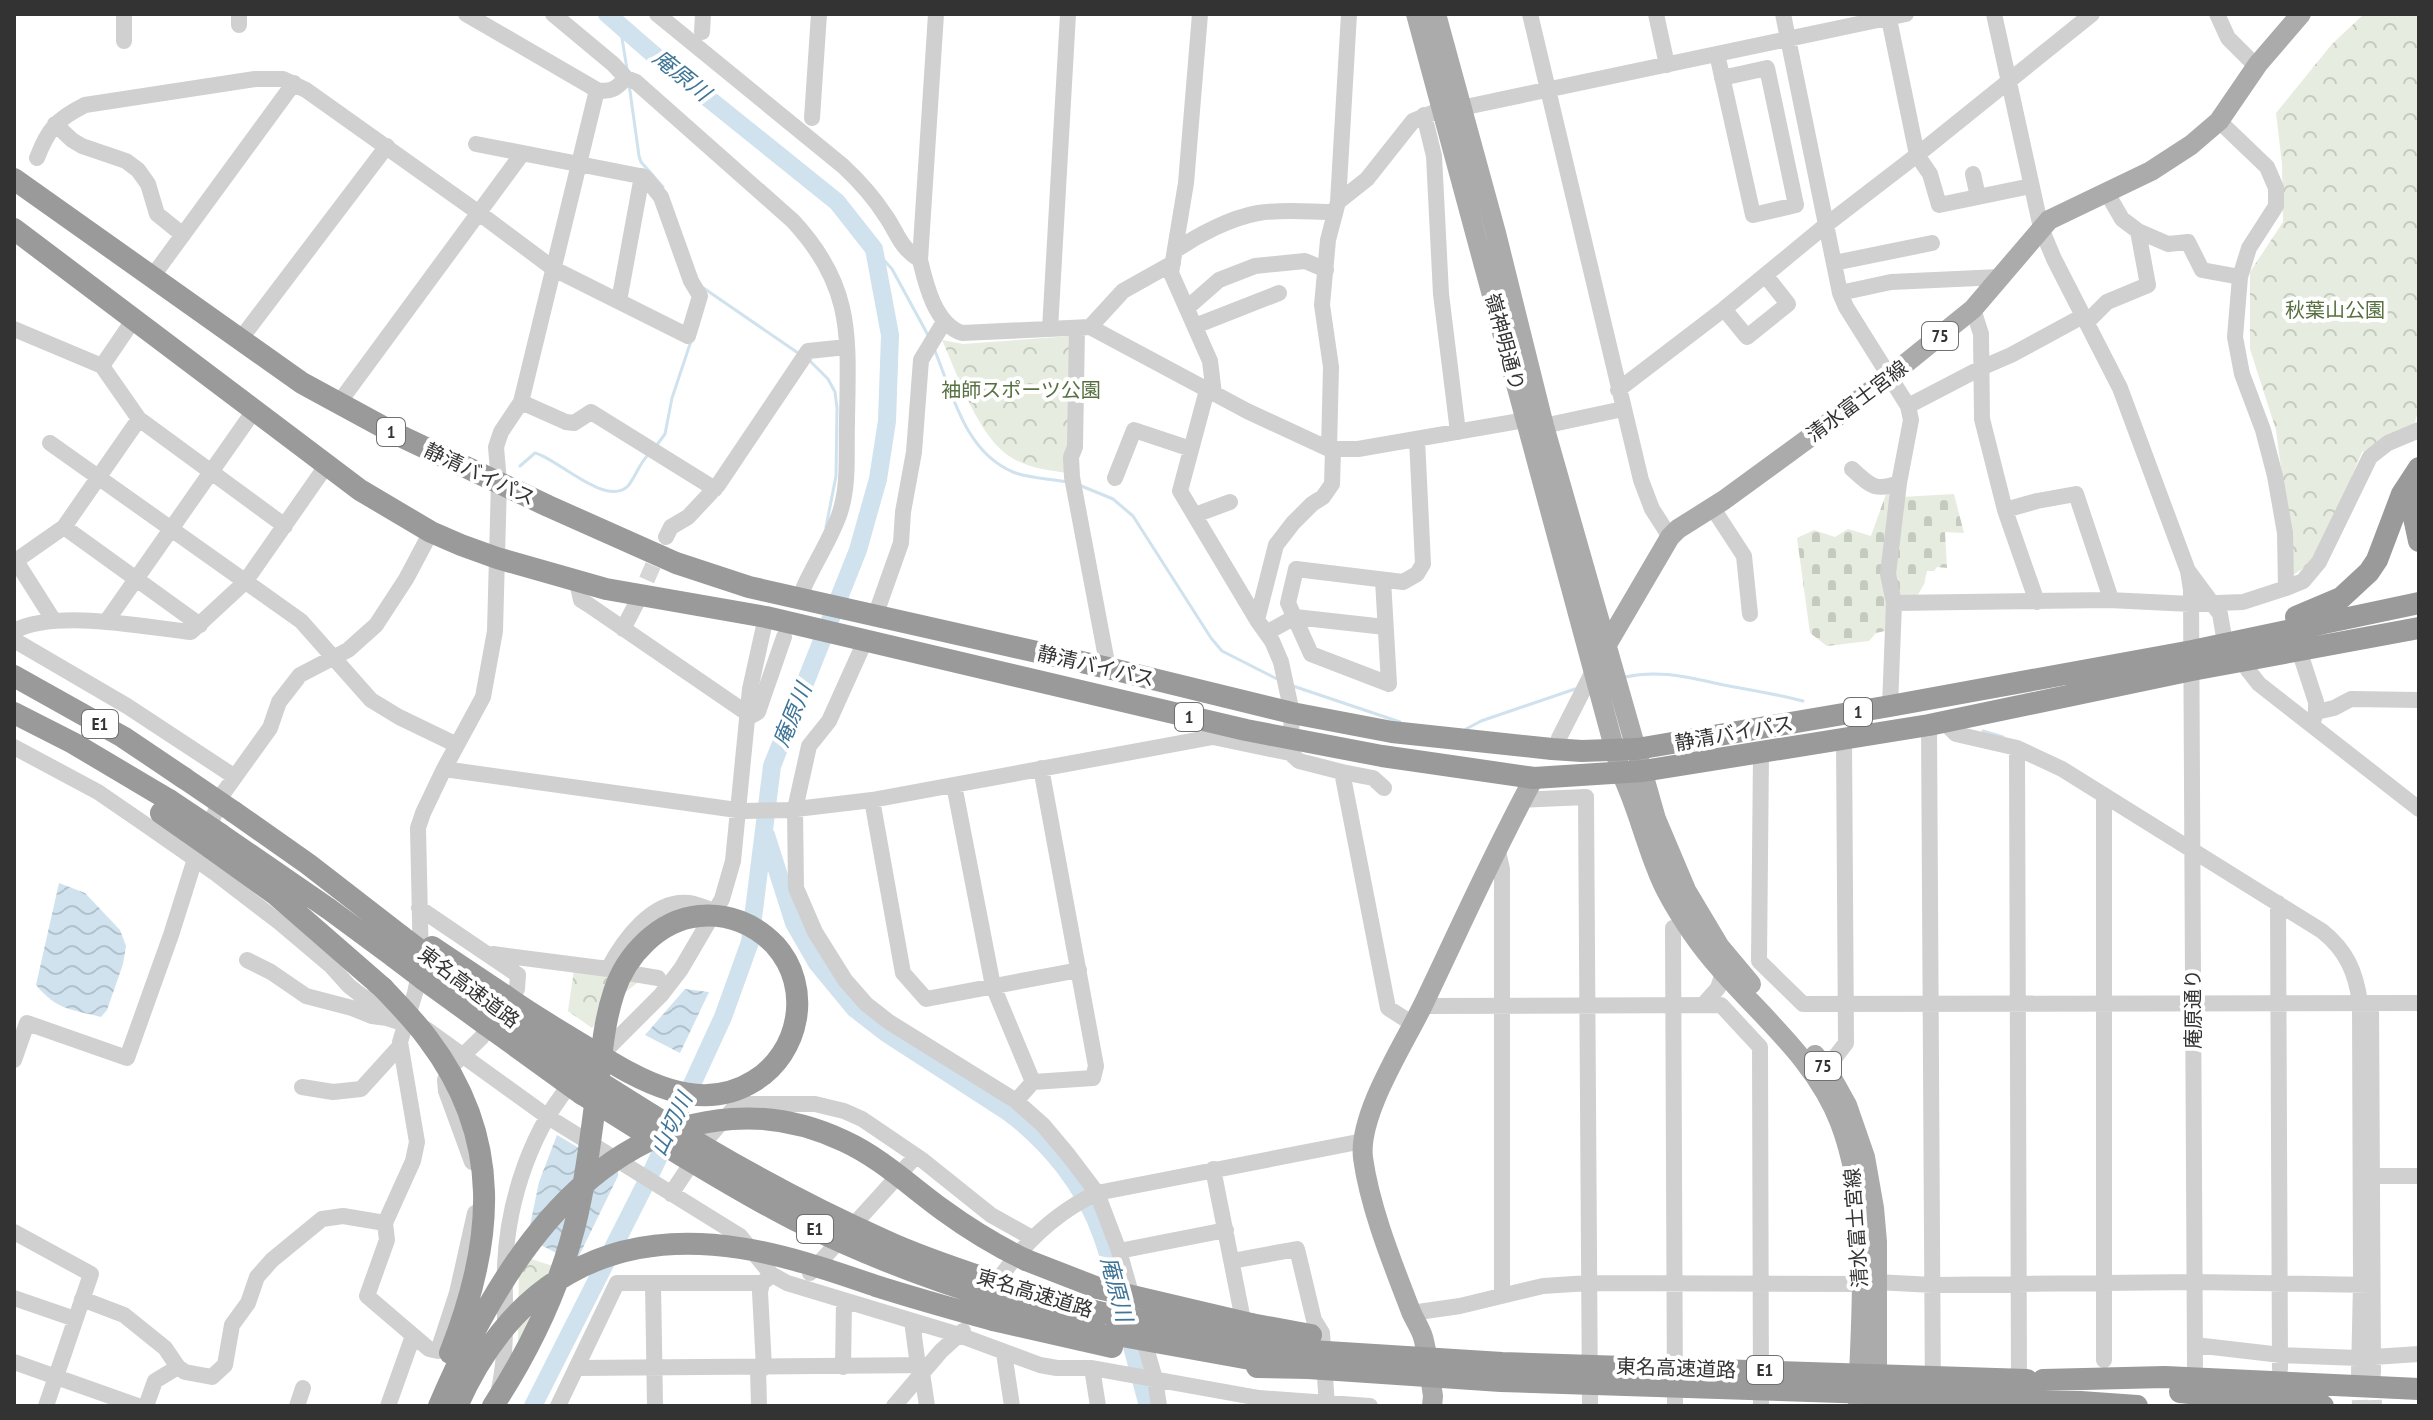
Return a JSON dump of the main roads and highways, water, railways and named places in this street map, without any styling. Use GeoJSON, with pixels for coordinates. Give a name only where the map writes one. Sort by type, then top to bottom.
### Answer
{"type":"FeatureCollection","features":[{"type":"Feature","properties":{"kind":"highway","name":"静清バイパス"},"geometry":{"type":"LineString","coordinates":[[14,179],[239,341],[338,404],[548,506],[676,563],[749,587],[808,594],[1292,713],[1392,732],[1552,749],[1637,749],[1890,706],[2192,661]]}},
{"type":"Feature","properties":{"kind":"highway","name":"静清バイパス"},"geometry":{"type":"LineString","coordinates":[[14,229],[326,466],[383,506],[431,532],[497,558],[577,582],[766,617],[792,631],[855,643],[1291,746],[1534,778],[1632,772],[1761,754],[1936,723],[2243,650],[2419,603]]}},
{"type":"Feature","properties":{"kind":"highway"},"geometry":{"type":"LineString","coordinates":[[2243,650],[2257,630],[2321,607],[2341,598],[2356,586],[2377,560],[2402,494],[2419,468]]}},
{"type":"Feature","properties":{"kind":"highway"},"geometry":{"type":"LineString","coordinates":[[2419,491],[2413,513],[2419,541]]}},
{"type":"Feature","properties":{"kind":"highway","name":"静清バイパス"},"geometry":{"type":"LineString","coordinates":[[2243,650],[2300,652],[2419,628]]}},
{"type":"Feature","properties":{"kind":"highway"},"geometry":{"type":"LineString","coordinates":[[2300,652],[2419,643]]}},
{"type":"Feature","properties":{"kind":"highway","name":"東名高速道路"},"geometry":{"type":"LineString","coordinates":[[14,676],[123,737],[234,812],[308,864],[400,941],[495,1009],[587,1086],[796,1220],[915,1272],[1001,1303],[1112,1341],[2029,1391],[2137,1406]]}},
{"type":"Feature","properties":{"kind":"highway","name":"東名高速道路"},"geometry":{"type":"LineString","coordinates":[[14,713],[73,743],[165,807],[209,847],[329,909],[400,941]]}},
{"type":"Feature","properties":{"kind":"highway"},"geometry":{"type":"LineString","coordinates":[[209,847],[275,894],[383,988],[428,1039],[459,1087],[473,1118],[485,1183],[481,1255],[452,1348],[429,1406]]}},
{"type":"Feature","properties":{"kind":"highway"},"geometry":{"type":"LineString","coordinates":[[494,1406],[541,1323],[570,1242],[582,1192],[592,1122],[600,1067],[602,1053],[608,1015],[622,972],[635,954],[659,930],[695,916],[713,915],[746,923],[769,939],[785,959],[797,994],[797,1017],[785,1052],[763,1076],[744,1087],[713,1096],[688,1095],[664,1088],[623,1070],[611,1062],[600,1055],[525,1010],[495,1009]]}},
{"type":"Feature","properties":{"kind":"highway"},"geometry":{"type":"LineString","coordinates":[[439,1406],[490,1304],[545,1225],[575,1192],[629,1150],[669,1131],[701,1122],[764,1118],[800,1124],[826,1133],[883,1163],[966,1227],[1026,1260],[1256,1349]]}},
{"type":"Feature","properties":{"kind":"highway"},"geometry":{"type":"LineString","coordinates":[[457,1406],[492,1342],[531,1299],[579,1268],[615,1253],[644,1247],[692,1244],[742,1248],[825,1269],[1001,1303]]}},
{"type":"Feature","properties":{"kind":"highway","name":"東名高速道路"},"geometry":{"type":"LineString","coordinates":[[1001,1303],[1098,1312],[1256,1349]]}},
{"type":"Feature","properties":{"kind":"highway","name":"東名高速道路"},"geometry":{"type":"LineString","coordinates":[[1310,1351],[1501,1381],[2224,1395],[2323,1406]]}},
{"type":"Feature","properties":{"kind":"highway"},"geometry":{"type":"LineString","coordinates":[[2029,1391],[2165,1377],[2419,1389]]}},
{"type":"Feature","properties":{"kind":"main road","name":"嶺神明通り"},"geometry":{"type":"LineString","coordinates":[[1416,14],[1533,425],[1606,646]]}},
{"type":"Feature","properties":{"kind":"main road","name":"嶺神明通り"},"geometry":{"type":"LineString","coordinates":[[1436,14],[1442,111]]}},
{"type":"Feature","properties":{"kind":"main road","name":"清水富士宮線"},"geometry":{"type":"LineString","coordinates":[[1858,1406],[1868,1283],[1877,1242],[1865,1157],[1847,1105],[1813,1051],[1720,947],[1686,890],[1632,772],[1614,749],[1593,671],[1670,537],[1678,529],[1890,376],[1973,309],[2049,220],[2151,171],[2219,121],[2256,66],[2301,14]]}},
{"type":"Feature","properties":{"kind":"main road","name":"嶺神明通り"},"geometry":{"type":"LineString","coordinates":[[1533,425],[1593,671]]}},
{"type":"Feature","properties":{"kind":"main road","name":"清水富士宮線"},"geometry":{"type":"LineString","coordinates":[[1606,646],[1637,749],[1631,794],[1657,872],[1692,934],[1810,1070],[1832,1105],[1848,1149],[1857,1189],[1868,1283],[1877,1406]]}},
{"type":"Feature","properties":{"kind":"main road"},"geometry":{"type":"LineString","coordinates":[[1432,1406],[1433,1396],[1422,1336],[1380,1224],[1366,1170],[1363,1141],[1374,1104],[1497,847],[1534,778]]}},
{"type":"Feature","properties":{"kind":"water"},"geometry":{"type":"Polygon","coordinates":[[[59,883],[85,893],[120,930],[126,946],[107,1010],[101,1017],[58,1004],[36,985],[59,883]]]}},
{"type":"Feature","properties":{"kind":"water"},"geometry":{"type":"Polygon","coordinates":[[[685,989],[709,992],[680,1053],[645,1035],[685,989]]]}},
{"type":"Feature","properties":{"kind":"water"},"geometry":{"type":"Polygon","coordinates":[[[557,1135],[618,1171],[578,1258],[572,1261],[529,1239],[528,1235],[539,1182],[557,1135]]]}},
{"type":"Feature","properties":{"kind":"waterway","name":"庵原川"},"geometry":{"type":"LineString","coordinates":[[533,1406],[654,1167],[723,1017],[750,942],[772,766],[858,550],[878,479],[887,421],[890,335],[874,249],[837,202],[607,14]]}},
{"type":"Feature","properties":{"kind":"waterway"},"geometry":{"type":"LineString","coordinates":[[620,26],[627,69]]}},
{"type":"Feature","properties":{"kind":"waterway"},"geometry":{"type":"LineString","coordinates":[[629,84],[639,156],[663,187]]}},
{"type":"Feature","properties":{"kind":"waterway"},"geometry":{"type":"LineString","coordinates":[[874,249],[892,269],[929,337]]}},
{"type":"Feature","properties":{"kind":"waterway"},"geometry":{"type":"LineString","coordinates":[[702,287],[801,355]]}},
{"type":"Feature","properties":{"kind":"waterway"},"geometry":{"type":"LineString","coordinates":[[656,446],[665,434],[672,398],[691,341]]}},
{"type":"Feature","properties":{"kind":"waterway"},"geometry":{"type":"LineString","coordinates":[[935,351],[963,420],[983,451],[1013,472],[1068,482]]}},
{"type":"Feature","properties":{"kind":"waterway"},"geometry":{"type":"LineString","coordinates":[[810,361],[828,379],[835,392],[837,408],[836,476],[826,527]]}},
{"type":"Feature","properties":{"kind":"waterway"},"geometry":{"type":"LineString","coordinates":[[520,466],[535,453],[595,487],[619,491],[628,486],[648,455]]}},
{"type":"Feature","properties":{"kind":"waterway"},"geometry":{"type":"LineString","coordinates":[[1079,485],[1113,499],[1133,516],[1222,651],[1279,680]]}},
{"type":"Feature","properties":{"kind":"waterway"},"geometry":{"type":"LineString","coordinates":[[1625,677],[1675,675],[1803,701]]}},
{"type":"Feature","properties":{"kind":"waterway"},"geometry":{"type":"LineString","coordinates":[[1293,686],[1400,722]]}},
{"type":"Feature","properties":{"kind":"waterway"},"geometry":{"type":"LineString","coordinates":[[1466,729],[1575,689]]}},
{"type":"Feature","properties":{"kind":"waterway"},"geometry":{"type":"LineString","coordinates":[[1983,731],[2003,737]]}},
{"type":"Feature","properties":{"kind":"waterway","name":"庵原川"},"geometry":{"type":"LineString","coordinates":[[766,835],[794,923],[817,963],[855,1009],[886,1033],[1008,1112],[1038,1137],[1064,1167],[1095,1218],[1108,1252],[1121,1303]]}},
{"type":"Feature","properties":{"kind":"waterway","name":"庵原川"},"geometry":{"type":"LineString","coordinates":[[1127,1328],[1148,1406]]}},
{"type":"Feature","properties":{"kind":"tunnel"},"geometry":{"type":"LineString","coordinates":[[637,602],[662,545]]}},
{"type":"Feature","properties":{"kind":"tunnel"},"geometry":{"type":"LineString","coordinates":[[2359,1376],[2360,1406]]}},
{"type":"Feature","properties":{"kind":"tunnel"},"geometry":{"type":"LineString","coordinates":[[2373,1376],[2374,1406]]}},
{"type":"Feature","properties":{"kind":"park label","name":"秋葉山公園"},"geometry":{"type":"Point","coordinates":[2335,310]}},
{"type":"Feature","properties":{"kind":"park label","name":"袖師スポーツ公園"},"geometry":{"type":"Point","coordinates":[1021,390]}},
{"type":"Feature","properties":{"kind":"water label","name":"山切川"},"geometry":{"type":"Point","coordinates":[671,1124]}}]}
